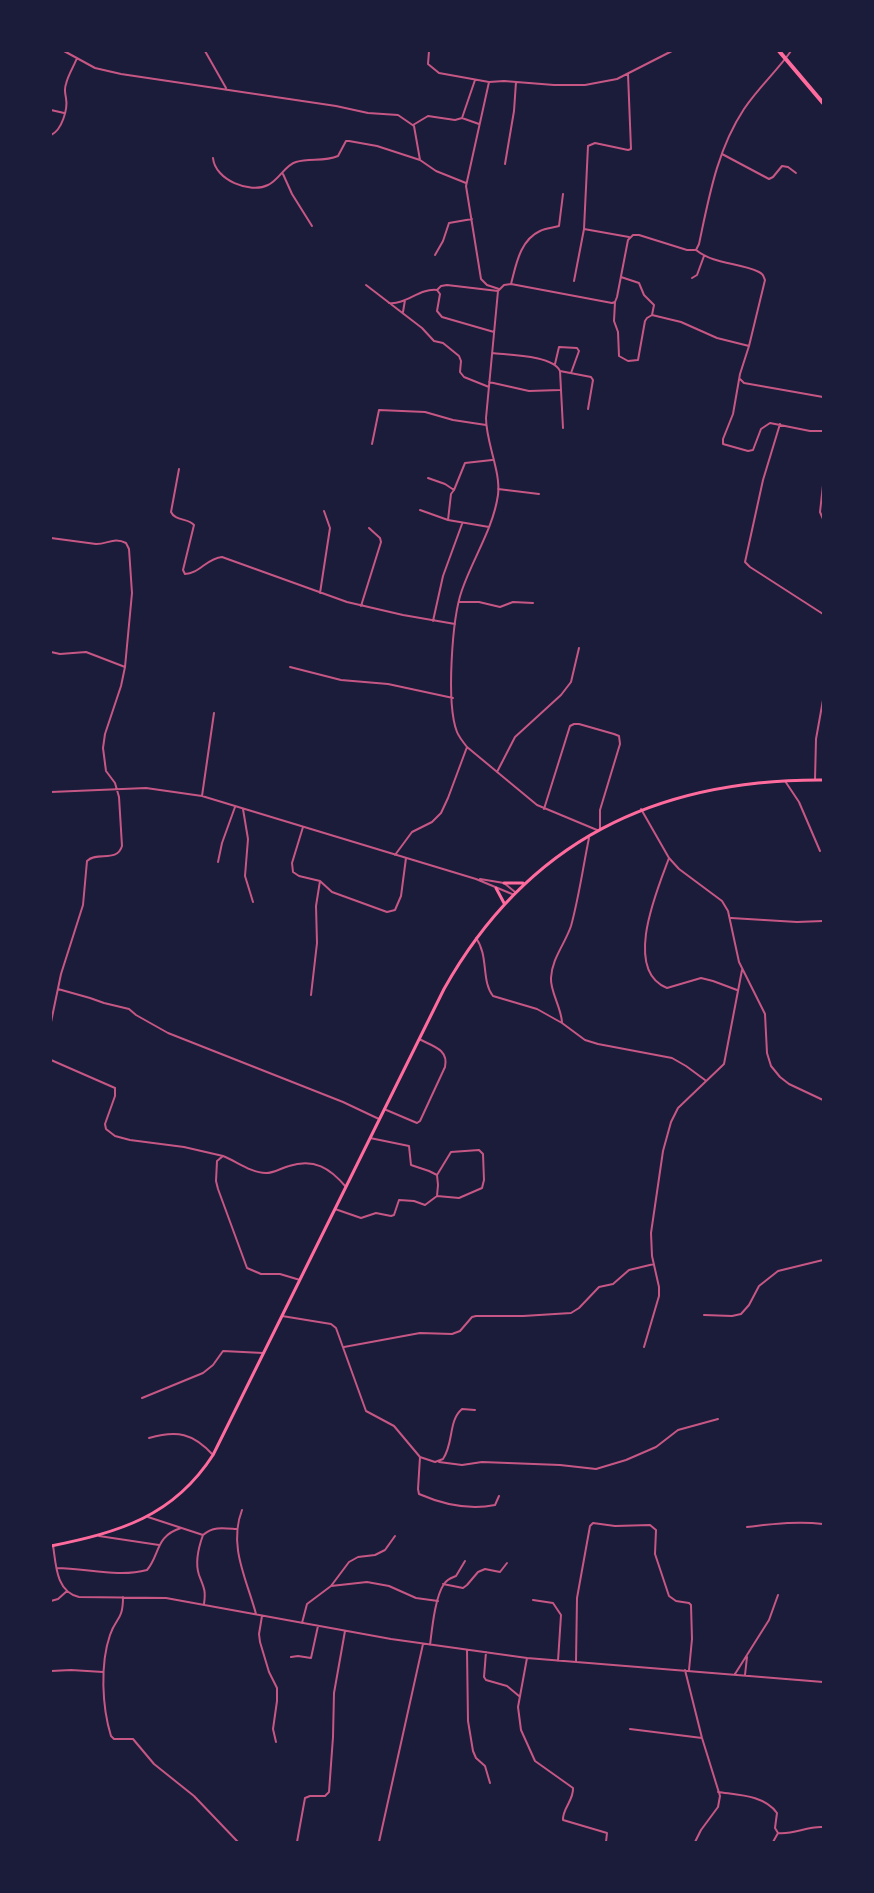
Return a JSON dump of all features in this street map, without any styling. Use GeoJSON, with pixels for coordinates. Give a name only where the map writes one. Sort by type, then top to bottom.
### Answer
{"type":"FeatureCollection","features":[{"type":"Feature","properties":{"kind":"highway"},"geometry":{"type":"LineString","coordinates":[[780,51],[823,103]]}},
{"type":"Feature","properties":{"kind":"main road"},"geometry":{"type":"LineString","coordinates":[[52,1546],[97,1535],[148,1517],[177,1498],[213,1455],[449,981],[476,938],[504,903],[525,882],[555,858],[598,830],[641,809],[711,789],[784,781],[823,780]]}},
{"type":"Feature","properties":{"kind":"main road"},"geometry":{"type":"LineString","coordinates":[[504,883],[525,882]]}},
{"type":"Feature","properties":{"kind":"main road"},"geometry":{"type":"LineString","coordinates":[[496,888],[504,903]]}},
{"type":"Feature","properties":{"kind":"street"},"geometry":{"type":"LineString","coordinates":[[64,51],[95,68],[121,74],[400,117],[413,125],[420,160]]}},
{"type":"Feature","properties":{"kind":"street"},"geometry":{"type":"LineString","coordinates":[[205,51],[226,89]]}},
{"type":"Feature","properties":{"kind":"street"},"geometry":{"type":"LineString","coordinates":[[429,51],[428,64],[436,71],[489,82],[554,86],[609,82],[672,51]]}},
{"type":"Feature","properties":{"kind":"street"},"geometry":{"type":"LineString","coordinates":[[696,250],[711,183],[722,154],[744,108],[791,51]]}},
{"type":"Feature","properties":{"kind":"street"},"geometry":{"type":"LineString","coordinates":[[51,135],[60,129],[67,99],[64,93],[66,84],[77,58]]}},
{"type":"Feature","properties":{"kind":"street"},"geometry":{"type":"LineString","coordinates":[[574,281],[584,230],[588,146],[595,143],[631,149],[628,74]]}},
{"type":"Feature","properties":{"kind":"street"},"geometry":{"type":"LineString","coordinates":[[462,118],[475,80]]}},
{"type":"Feature","properties":{"kind":"street"},"geometry":{"type":"LineString","coordinates":[[489,82],[466,183],[481,279],[498,290]]}},
{"type":"Feature","properties":{"kind":"street"},"geometry":{"type":"LineString","coordinates":[[504,164],[514,111],[516,82]]}},
{"type":"Feature","properties":{"kind":"street"},"geometry":{"type":"LineString","coordinates":[[51,110],[64,113]]}},
{"type":"Feature","properties":{"kind":"street"},"geometry":{"type":"LineString","coordinates":[[413,125],[428,116],[455,120],[462,118],[479,124]]}},
{"type":"Feature","properties":{"kind":"street"},"geometry":{"type":"LineString","coordinates":[[213,158],[215,168],[222,177],[237,184],[263,187],[274,182],[296,162],[338,156],[346,141],[349,141],[377,146],[420,160],[436,171],[466,183]]}},
{"type":"Feature","properties":{"kind":"street"},"geometry":{"type":"LineString","coordinates":[[722,154],[769,179],[782,166],[796,173]]}},
{"type":"Feature","properties":{"kind":"street"},"geometry":{"type":"LineString","coordinates":[[283,174],[292,194],[312,226]]}},
{"type":"Feature","properties":{"kind":"street"},"geometry":{"type":"LineString","coordinates":[[511,284],[520,253],[530,239],[542,230],[559,226],[563,194]]}},
{"type":"Feature","properties":{"kind":"street"},"geometry":{"type":"LineString","coordinates":[[435,255],[449,223],[472,219]]}},
{"type":"Feature","properties":{"kind":"street"},"geometry":{"type":"LineString","coordinates":[[584,230],[630,238],[639,235],[687,250],[696,250],[704,256],[759,272],[764,276],[765,285],[733,414],[723,444],[751,451],[756,446],[762,427],[770,423],[823,431]]}},
{"type":"Feature","properties":{"kind":"street"},"geometry":{"type":"LineString","coordinates":[[630,238],[615,302],[614,321],[618,332],[619,352],[623,360],[639,359],[645,321],[652,315],[681,322],[717,338],[750,346]]}},
{"type":"Feature","properties":{"kind":"street"},"geometry":{"type":"LineString","coordinates":[[692,278],[697,275],[704,256]]}},
{"type":"Feature","properties":{"kind":"street"},"geometry":{"type":"LineString","coordinates":[[621,277],[639,283],[644,294],[654,303],[652,315]]}},
{"type":"Feature","properties":{"kind":"street"},"geometry":{"type":"LineString","coordinates":[[544,809],[570,726],[579,724],[614,734],[620,738],[600,810],[598,830],[544,809],[467,747],[457,732],[452,656],[455,624],[465,581],[489,527],[498,489],[486,424],[498,290],[504,285],[511,284],[610,303],[615,302]]}},
{"type":"Feature","properties":{"kind":"street"},"geometry":{"type":"LineString","coordinates":[[366,285],[428,333],[434,341],[443,343],[459,356],[460,372],[464,377],[489,387]]}},
{"type":"Feature","properties":{"kind":"street"},"geometry":{"type":"LineString","coordinates":[[389,303],[398,303],[447,285],[498,290]]}},
{"type":"Feature","properties":{"kind":"street"},"geometry":{"type":"LineString","coordinates":[[436,290],[440,294],[437,310],[442,317],[494,332]]}},
{"type":"Feature","properties":{"kind":"street"},"geometry":{"type":"LineString","coordinates":[[402,313],[405,300]]}},
{"type":"Feature","properties":{"kind":"street"},"geometry":{"type":"LineString","coordinates":[[555,364],[559,346],[577,348],[579,351],[571,373]]}},
{"type":"Feature","properties":{"kind":"street"},"geometry":{"type":"LineString","coordinates":[[492,353],[555,364],[560,371],[563,428]]}},
{"type":"Feature","properties":{"kind":"street"},"geometry":{"type":"LineString","coordinates":[[560,371],[591,377],[593,380],[588,409]]}},
{"type":"Feature","properties":{"kind":"street"},"geometry":{"type":"LineString","coordinates":[[740,379],[744,382],[823,397]]}},
{"type":"Feature","properties":{"kind":"street"},"geometry":{"type":"LineString","coordinates":[[489,382],[529,392],[560,390]]}},
{"type":"Feature","properties":{"kind":"street"},"geometry":{"type":"LineString","coordinates":[[739,387],[744,382]]}},
{"type":"Feature","properties":{"kind":"street"},"geometry":{"type":"LineString","coordinates":[[372,444],[379,410],[425,412],[459,421],[486,424]]}},
{"type":"Feature","properties":{"kind":"street"},"geometry":{"type":"LineString","coordinates":[[780,424],[763,480],[745,562],[823,614]]}},
{"type":"Feature","properties":{"kind":"street"},"geometry":{"type":"LineString","coordinates":[[448,520],[451,494],[458,483],[465,463],[493,460]]}},
{"type":"Feature","properties":{"kind":"street"},"geometry":{"type":"LineString","coordinates":[[179,469],[171,512],[176,517],[194,525],[184,574],[191,574],[212,559],[222,557],[361,606],[455,624]]}},
{"type":"Feature","properties":{"kind":"street"},"geometry":{"type":"LineString","coordinates":[[428,478],[446,484],[454,490]]}},
{"type":"Feature","properties":{"kind":"street"},"geometry":{"type":"LineString","coordinates":[[823,485],[820,512],[823,519]]}},
{"type":"Feature","properties":{"kind":"street"},"geometry":{"type":"LineString","coordinates":[[498,489],[539,494]]}},
{"type":"Feature","properties":{"kind":"street"},"geometry":{"type":"LineString","coordinates":[[420,510],[462,524],[489,527]]}},
{"type":"Feature","properties":{"kind":"street"},"geometry":{"type":"LineString","coordinates":[[320,593],[330,528],[324,511]]}},
{"type":"Feature","properties":{"kind":"street"},"geometry":{"type":"LineString","coordinates":[[433,621],[443,576],[462,524]]}},
{"type":"Feature","properties":{"kind":"street"},"geometry":{"type":"LineString","coordinates":[[361,606],[381,542],[380,538],[369,528]]}},
{"type":"Feature","properties":{"kind":"street"},"geometry":{"type":"LineString","coordinates":[[51,538],[96,544],[119,539],[126,543],[129,549],[132,593],[125,666],[103,748],[106,771],[119,797],[122,849],[115,856],[91,857],[87,861],[83,905],[64,966],[51,1022]]}},
{"type":"Feature","properties":{"kind":"street"},"geometry":{"type":"LineString","coordinates":[[459,602],[479,602],[500,607],[513,602],[533,603]]}},
{"type":"Feature","properties":{"kind":"street"},"geometry":{"type":"LineString","coordinates":[[497,772],[515,737],[561,695],[571,682],[579,648]]}},
{"type":"Feature","properties":{"kind":"street"},"geometry":{"type":"LineString","coordinates":[[51,652],[60,654],[86,652],[125,666]]}},
{"type":"Feature","properties":{"kind":"street"},"geometry":{"type":"LineString","coordinates":[[290,667],[341,680],[388,684],[453,698]]}},
{"type":"Feature","properties":{"kind":"street"},"geometry":{"type":"LineString","coordinates":[[815,780],[816,742],[823,700]]}},
{"type":"Feature","properties":{"kind":"street"},"geometry":{"type":"LineString","coordinates":[[202,796],[214,713]]}},
{"type":"Feature","properties":{"kind":"street"},"geometry":{"type":"LineString","coordinates":[[395,855],[412,832],[432,822],[441,813],[467,747]]}},
{"type":"Feature","properties":{"kind":"street"},"geometry":{"type":"LineString","coordinates":[[784,781],[800,802],[820,851]]}},
{"type":"Feature","properties":{"kind":"street"},"geometry":{"type":"LineString","coordinates":[[51,792],[116,789],[169,790],[202,796],[476,879],[514,893]]}},
{"type":"Feature","properties":{"kind":"street"},"geometry":{"type":"LineString","coordinates":[[219,862],[222,843],[235,807]]}},
{"type":"Feature","properties":{"kind":"street"},"geometry":{"type":"LineString","coordinates":[[243,809],[248,839],[245,876],[253,902]]}},
{"type":"Feature","properties":{"kind":"street"},"geometry":{"type":"LineString","coordinates":[[641,809],[669,858],[687,876],[722,901],[731,918],[742,970],[765,1014],[767,1053],[771,1066],[789,1084],[823,1100]]}},
{"type":"Feature","properties":{"kind":"street"},"geometry":{"type":"LineString","coordinates":[[303,827],[292,869],[299,876],[320,881],[335,894],[387,912],[393,911],[399,902],[406,858]]}},
{"type":"Feature","properties":{"kind":"street"},"geometry":{"type":"LineString","coordinates":[[562,1023],[560,1007],[550,982],[555,957],[570,926],[589,836]]}},
{"type":"Feature","properties":{"kind":"street"},"geometry":{"type":"LineString","coordinates":[[669,858],[648,920],[646,955],[651,974],[667,988],[701,978],[738,990]]}},
{"type":"Feature","properties":{"kind":"street"},"geometry":{"type":"LineString","coordinates":[[476,879],[504,883],[514,893]]}},
{"type":"Feature","properties":{"kind":"street"},"geometry":{"type":"LineString","coordinates":[[311,995],[317,943],[316,906],[320,881]]}},
{"type":"Feature","properties":{"kind":"street"},"geometry":{"type":"LineString","coordinates":[[731,918],[796,922],[823,921]]}},
{"type":"Feature","properties":{"kind":"street"},"geometry":{"type":"LineString","coordinates":[[476,938],[484,954],[488,989],[493,996],[537,1010],[562,1023],[585,1040],[672,1058],[706,1081]]}},
{"type":"Feature","properties":{"kind":"street"},"geometry":{"type":"LineString","coordinates":[[644,1347],[659,1296],[651,1233],[661,1158],[678,1108],[722,1067],[742,970]]}},
{"type":"Feature","properties":{"kind":"street"},"geometry":{"type":"LineString","coordinates":[[58,989],[129,1009],[168,1033],[343,1102],[379,1119]]}},
{"type":"Feature","properties":{"kind":"street"},"geometry":{"type":"LineString","coordinates":[[384,1109],[412,1122],[420,1121],[447,1058],[444,1053],[419,1039]]}},
{"type":"Feature","properties":{"kind":"street"},"geometry":{"type":"LineString","coordinates":[[51,1060],[115,1088],[116,1096],[105,1124],[106,1129],[115,1137],[184,1147],[223,1156],[266,1173],[301,1164],[321,1166],[334,1174],[346,1187]]}},
{"type":"Feature","properties":{"kind":"street"},"geometry":{"type":"LineString","coordinates":[[370,1138],[408,1146],[411,1165],[437,1175]]}},
{"type":"Feature","properties":{"kind":"street"},"geometry":{"type":"LineString","coordinates":[[335,1209],[361,1218],[376,1213],[391,1216],[394,1215],[399,1200],[414,1201],[425,1205],[437,1196],[459,1198],[482,1188],[483,1154],[479,1150],[451,1152],[437,1175],[437,1196]]}},
{"type":"Feature","properties":{"kind":"street"},"geometry":{"type":"LineString","coordinates":[[223,1156],[216,1165],[216,1181],[246,1268],[261,1274],[280,1274],[300,1280]]}},
{"type":"Feature","properties":{"kind":"street"},"geometry":{"type":"LineString","coordinates":[[704,1315],[741,1314],[749,1305],[759,1286],[778,1271],[823,1260]]}},
{"type":"Feature","properties":{"kind":"street"},"geometry":{"type":"LineString","coordinates":[[344,1347],[420,1333],[453,1334],[476,1316],[535,1316],[571,1313],[599,1287],[613,1284],[629,1270],[654,1264]]}},
{"type":"Feature","properties":{"kind":"street"},"geometry":{"type":"LineString","coordinates":[[282,1316],[331,1324],[336,1328],[366,1411],[394,1426],[420,1457],[439,1462],[462,1465],[482,1462],[560,1465],[596,1469],[626,1460],[656,1447],[678,1430],[718,1419]]}},
{"type":"Feature","properties":{"kind":"street"},"geometry":{"type":"LineString","coordinates":[[142,1398],[203,1373],[213,1365],[222,1351],[263,1353]]}},
{"type":"Feature","properties":{"kind":"street"},"geometry":{"type":"LineString","coordinates":[[439,1462],[448,1452],[455,1417],[462,1409],[475,1410]]}},
{"type":"Feature","properties":{"kind":"street"},"geometry":{"type":"LineString","coordinates":[[149,1438],[162,1435],[185,1435],[199,1442],[213,1455]]}},
{"type":"Feature","properties":{"kind":"street"},"geometry":{"type":"LineString","coordinates":[[420,1457],[419,1494],[452,1504],[473,1507],[495,1504],[500,1496]]}},
{"type":"Feature","properties":{"kind":"street"},"geometry":{"type":"LineString","coordinates":[[242,1510],[236,1529],[240,1568],[256,1614]]}},
{"type":"Feature","properties":{"kind":"street"},"geometry":{"type":"LineString","coordinates":[[148,1517],[203,1535]]}},
{"type":"Feature","properties":{"kind":"street"},"geometry":{"type":"LineString","coordinates":[[747,1527],[784,1522],[823,1524]]}},
{"type":"Feature","properties":{"kind":"street"},"geometry":{"type":"LineString","coordinates":[[576,1662],[577,1598],[590,1526],[593,1523],[615,1526],[650,1525],[656,1530],[654,1554],[669,1596],[676,1601],[691,1605],[692,1638],[687,1670],[702,1738],[720,1796],[718,1807],[695,1842]]}},
{"type":"Feature","properties":{"kind":"street"},"geometry":{"type":"LineString","coordinates":[[57,1568],[83,1568],[108,1572],[142,1571],[149,1568],[159,1545],[171,1532],[181,1528]]}},
{"type":"Feature","properties":{"kind":"street"},"geometry":{"type":"LineString","coordinates":[[204,1604],[205,1589],[198,1573],[200,1542],[208,1530],[236,1529]]}},
{"type":"Feature","properties":{"kind":"street"},"geometry":{"type":"LineString","coordinates":[[97,1535],[159,1545]]}},
{"type":"Feature","properties":{"kind":"street"},"geometry":{"type":"LineString","coordinates":[[302,1623],[307,1604],[331,1586],[349,1562],[357,1557],[375,1555],[385,1550],[395,1536]]}},
{"type":"Feature","properties":{"kind":"street"},"geometry":{"type":"LineString","coordinates":[[52,1546],[60,1582],[73,1596],[166,1598],[423,1644],[527,1658],[823,1682]]}},
{"type":"Feature","properties":{"kind":"street"},"geometry":{"type":"LineString","coordinates":[[430,1645],[443,1584],[449,1578],[456,1576],[465,1561]]}},
{"type":"Feature","properties":{"kind":"street"},"geometry":{"type":"LineString","coordinates":[[443,1584],[463,1587],[478,1572],[485,1569],[500,1572],[507,1563]]}},
{"type":"Feature","properties":{"kind":"street"},"geometry":{"type":"LineString","coordinates":[[331,1586],[367,1582],[389,1586],[416,1598],[438,1601]]}},
{"type":"Feature","properties":{"kind":"street"},"geometry":{"type":"LineString","coordinates":[[51,1601],[67,1592]]}},
{"type":"Feature","properties":{"kind":"street"},"geometry":{"type":"LineString","coordinates":[[735,1674],[769,1620],[778,1595]]}},
{"type":"Feature","properties":{"kind":"street"},"geometry":{"type":"LineString","coordinates":[[123,1597],[123,1612],[111,1632],[103,1672],[112,1738],[133,1739],[154,1764],[195,1796],[238,1842]]}},
{"type":"Feature","properties":{"kind":"street"},"geometry":{"type":"LineString","coordinates":[[534,1600],[553,1603],[561,1616],[558,1660]]}},
{"type":"Feature","properties":{"kind":"street"},"geometry":{"type":"LineString","coordinates":[[262,1616],[260,1642],[277,1693],[273,1729],[276,1742]]}},
{"type":"Feature","properties":{"kind":"street"},"geometry":{"type":"LineString","coordinates":[[291,1656],[311,1658],[318,1626]]}},
{"type":"Feature","properties":{"kind":"street"},"geometry":{"type":"LineString","coordinates":[[297,1842],[305,1798],[325,1796],[329,1792],[334,1686],[345,1631]]}},
{"type":"Feature","properties":{"kind":"street"},"geometry":{"type":"LineString","coordinates":[[379,1842],[423,1644]]}},
{"type":"Feature","properties":{"kind":"street"},"geometry":{"type":"LineString","coordinates":[[467,1650],[468,1721],[475,1755],[485,1766],[490,1783]]}},
{"type":"Feature","properties":{"kind":"street"},"geometry":{"type":"LineString","coordinates":[[486,1652],[484,1677],[486,1680],[507,1686],[519,1697]]}},
{"type":"Feature","properties":{"kind":"street"},"geometry":{"type":"LineString","coordinates":[[745,1675],[747,1655]]}},
{"type":"Feature","properties":{"kind":"street"},"geometry":{"type":"LineString","coordinates":[[527,1658],[519,1697],[519,1723],[534,1758],[573,1788],[563,1820],[607,1833],[606,1842]]}},
{"type":"Feature","properties":{"kind":"street"},"geometry":{"type":"LineString","coordinates":[[51,1671],[103,1672]]}},
{"type":"Feature","properties":{"kind":"street"},"geometry":{"type":"LineString","coordinates":[[630,1729],[702,1738]]}},
{"type":"Feature","properties":{"kind":"street"},"geometry":{"type":"LineString","coordinates":[[718,1792],[749,1796],[773,1808],[777,1813],[775,1828],[778,1833]]}},
{"type":"Feature","properties":{"kind":"street"},"geometry":{"type":"LineString","coordinates":[[778,1833],[823,1827]]}},
{"type":"Feature","properties":{"kind":"street"},"geometry":{"type":"LineString","coordinates":[[772,1842],[778,1833]]}}]}
